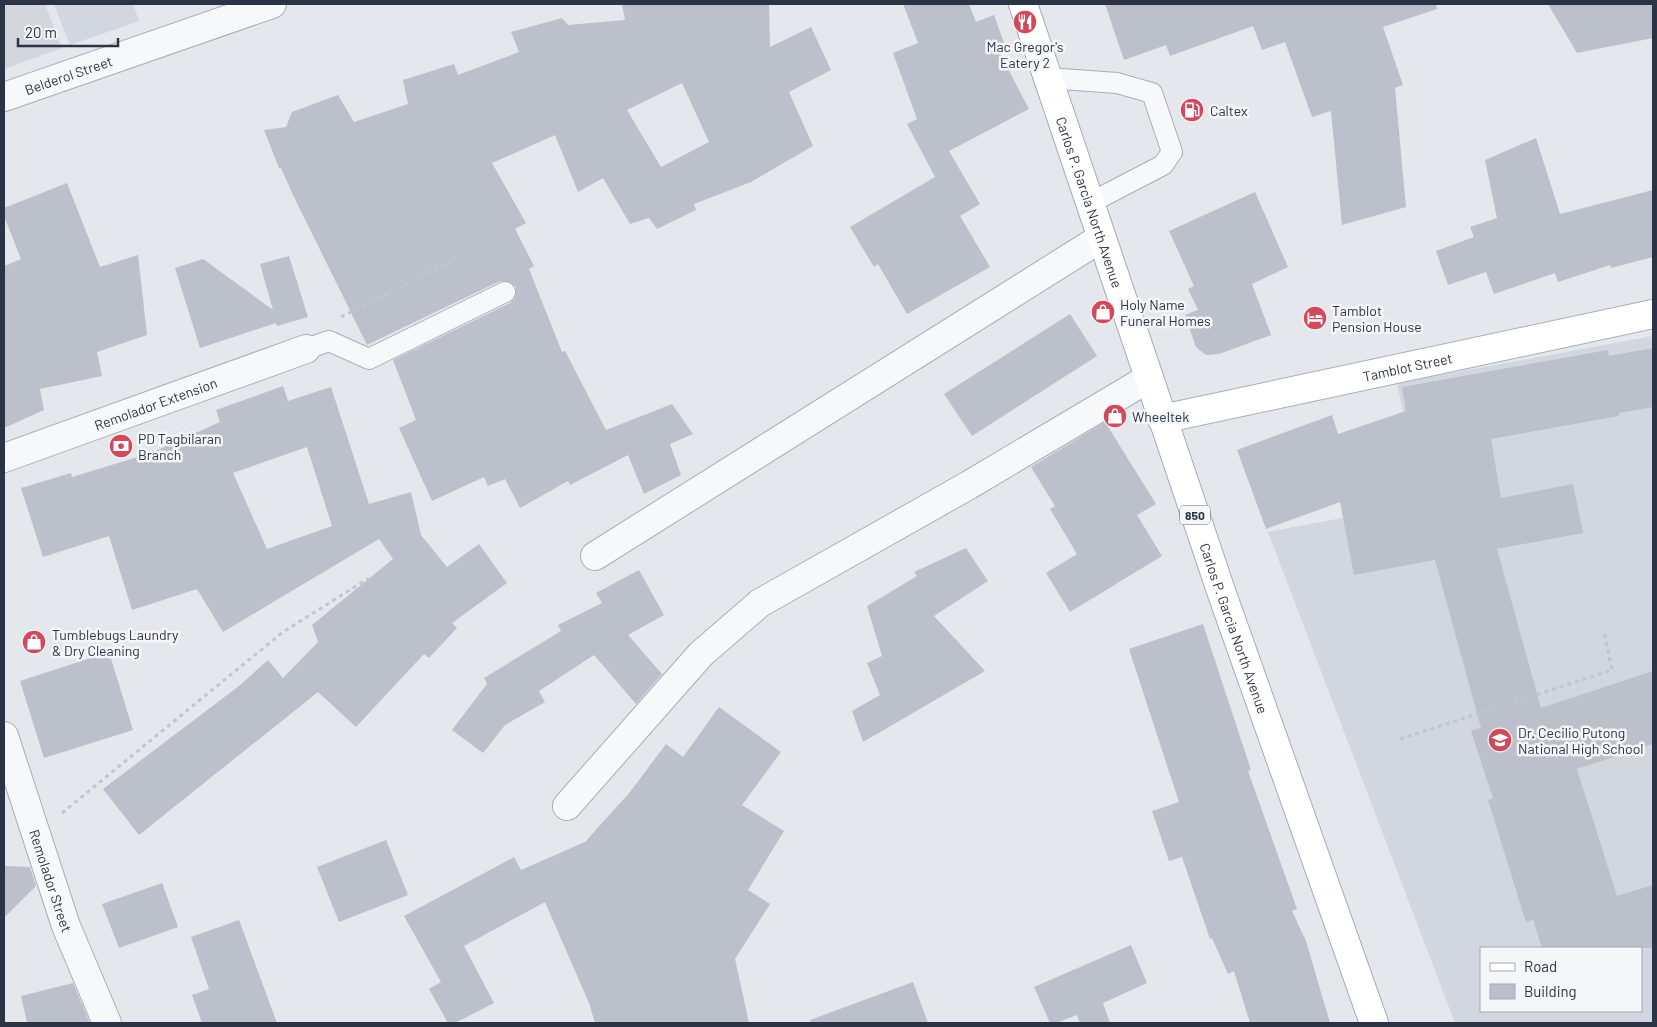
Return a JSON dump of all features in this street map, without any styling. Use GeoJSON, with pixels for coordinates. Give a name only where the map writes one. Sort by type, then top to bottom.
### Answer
{"type":"FeatureCollection","features":[{"type":"Feature","properties":{"kind":"main road","name":"Carlos P. Garcia North Avenue"},"geometry":{"type":"LineString","coordinates":[[1023,4],[1162,419],[1374,1023]]}},
{"type":"Feature","properties":{"kind":"main road","name":"Tamblot Street"},"geometry":{"type":"LineString","coordinates":[[1162,419],[1653,314]]}},
{"type":"Feature","properties":{"kind":"street","name":"Belderol Street"},"geometry":{"type":"LineString","coordinates":[[4,97],[272,4]]}},
{"type":"Feature","properties":{"kind":"street"},"geometry":{"type":"LineString","coordinates":[[595,556],[1101,238]]}},
{"type":"Feature","properties":{"kind":"street","name":"Remolador Extension"},"geometry":{"type":"LineString","coordinates":[[4,458],[318,345]]}},
{"type":"Feature","properties":{"kind":"street"},"geometry":{"type":"LineString","coordinates":[[567,806],[701,654],[760,603],[969,485],[1149,378]]}},
{"type":"Feature","properties":{"kind":"street","name":"Remolador Street"},"geometry":{"type":"LineString","coordinates":[[4,736],[66,926],[107,1023]]}},
{"type":"Feature","properties":{"kind":"lane"},"geometry":{"type":"LineString","coordinates":[[1048,78],[1117,83],[1152,93],[1172,152],[1163,166],[1090,203]]}},
{"type":"Feature","properties":{"kind":"lane"},"geometry":{"type":"LineString","coordinates":[[318,345],[370,359],[505,292]]}},
{"type":"Feature","properties":{"kind":"path"},"geometry":{"type":"LineString","coordinates":[[318,345],[339,318],[470,252]]}},
{"type":"Feature","properties":{"kind":"path"},"geometry":{"type":"LineString","coordinates":[[36,834],[283,632],[369,578]]}},
{"type":"Feature","properties":{"kind":"path"},"geometry":{"type":"LineString","coordinates":[[1400,739],[1612,670],[1604,632]]}},
{"type":"Feature","properties":{"kind":"shaded area"},"geometry":{"type":"Polygon","coordinates":[[[4,4],[45,4],[62,48],[4,69],[4,4]]]}},
{"type":"Feature","properties":{"kind":"shaded area"},"geometry":{"type":"Polygon","coordinates":[[[54,4],[133,4],[139,21],[70,45],[54,4]]]}},
{"type":"Feature","properties":{"kind":"shaded area","name":"Dr. Cecilio Putong National High School"},"geometry":{"type":"Polygon","coordinates":[[[1653,336],[1653,1023],[1455,1023],[1268,532],[1422,503],[1397,383],[1653,336]]]}},
{"type":"Feature","properties":{"kind":"building"},"geometry":{"type":"Polygon","coordinates":[[[622,4],[769,4],[770,47],[811,27],[831,70],[789,92],[813,146],[751,182],[694,204],[696,210],[657,229],[649,218],[630,224],[603,178],[578,192],[555,135],[492,163],[526,223],[515,229],[534,266],[529,269],[562,352],[565,351],[606,430],[672,404],[693,434],[670,444],[681,475],[644,494],[628,455],[570,485],[568,481],[520,508],[505,479],[488,486],[484,477],[432,501],[399,428],[416,420],[393,360],[510,303],[515,298],[516,287],[511,282],[500,281],[367,345],[281,168],[279,168],[264,130],[286,127],[292,112],[338,95],[354,122],[408,104],[403,80],[454,64],[458,75],[519,52],[511,32],[562,18],[568,25],[625,20],[622,4]],[[682,83],[627,110],[661,167],[709,142],[682,83]]]}},
{"type":"Feature","properties":{"kind":"building"},"geometry":{"type":"Polygon","coordinates":[[[903,4],[969,4],[976,22],[994,15],[1004,43],[996,46],[1029,109],[949,151],[980,204],[960,216],[990,267],[907,314],[878,264],[874,267],[850,227],[935,177],[907,124],[917,119],[893,53],[918,43],[903,4]]]}},
{"type":"Feature","properties":{"kind":"building"},"geometry":{"type":"Polygon","coordinates":[[[1105,4],[1436,4],[1437,9],[1383,27],[1403,85],[1395,88],[1406,207],[1342,225],[1331,111],[1312,117],[1285,42],[1262,50],[1253,26],[1170,56],[1166,45],[1124,60],[1105,4]]]}},
{"type":"Feature","properties":{"kind":"building"},"geometry":{"type":"Polygon","coordinates":[[[1548,4],[1653,4],[1653,38],[1577,53],[1548,4]]]}},
{"type":"Feature","properties":{"kind":"building"},"geometry":{"type":"Polygon","coordinates":[[[1536,138],[1560,214],[1653,190],[1653,257],[1611,268],[1610,265],[1558,282],[1555,273],[1494,294],[1486,272],[1448,285],[1436,251],[1474,237],[1470,227],[1497,218],[1485,160],[1536,138]]]}},
{"type":"Feature","properties":{"kind":"building"},"geometry":{"type":"Polygon","coordinates":[[[67,183],[100,267],[138,255],[147,335],[97,352],[102,376],[40,389],[44,410],[4,428],[4,266],[21,259],[4,216],[4,208],[67,183]]]}},
{"type":"Feature","properties":{"kind":"building"},"geometry":{"type":"Polygon","coordinates":[[[1255,192],[1288,267],[1252,284],[1271,335],[1219,354],[1206,355],[1196,347],[1185,315],[1198,310],[1188,289],[1194,286],[1169,231],[1255,192]]]}},
{"type":"Feature","properties":{"kind":"building"},"geometry":{"type":"Polygon","coordinates":[[[289,256],[308,317],[277,326],[276,323],[200,348],[175,268],[203,259],[273,310],[260,264],[289,256]]]}},
{"type":"Feature","properties":{"kind":"building"},"geometry":{"type":"Polygon","coordinates":[[[1070,314],[1097,356],[972,436],[944,394],[1070,314]]]}},
{"type":"Feature","properties":{"kind":"building"},"geometry":{"type":"Polygon","coordinates":[[[1653,348],[1653,407],[1619,413],[1619,416],[1491,439],[1501,498],[1573,484],[1583,533],[1497,549],[1541,708],[1653,671],[1653,744],[1577,769],[1617,896],[1653,885],[1653,948],[1542,947],[1533,920],[1526,922],[1488,800],[1493,798],[1471,731],[1481,728],[1435,560],[1354,575],[1340,502],[1266,529],[1237,450],[1332,415],[1338,434],[1406,411],[1402,387],[1608,350],[1609,356],[1653,348]]]}},
{"type":"Feature","properties":{"kind":"building"},"geometry":{"type":"Polygon","coordinates":[[[283,386],[288,401],[331,387],[369,504],[411,492],[421,535],[447,567],[479,544],[507,583],[452,623],[457,628],[429,658],[424,654],[356,727],[318,692],[139,835],[103,789],[239,686],[268,660],[283,678],[318,642],[312,625],[393,559],[379,539],[223,632],[197,589],[132,610],[109,536],[43,557],[21,488],[71,473],[72,477],[151,453],[220,422],[216,410],[283,386]],[[307,447],[233,473],[267,549],[332,526],[307,447]]]}},
{"type":"Feature","properties":{"kind":"building"},"geometry":{"type":"Polygon","coordinates":[[[1105,422],[1156,504],[1137,515],[1162,556],[1070,612],[1046,573],[1077,554],[1050,509],[1055,506],[1031,467],[1105,422]]]}},
{"type":"Feature","properties":{"kind":"building"},"geometry":{"type":"Polygon","coordinates":[[[966,548],[988,581],[934,616],[985,671],[863,742],[852,711],[880,695],[867,663],[882,656],[867,606],[917,576],[914,572],[966,548]]]}},
{"type":"Feature","properties":{"kind":"building"},"geometry":{"type":"Polygon","coordinates":[[[639,570],[664,615],[628,635],[662,674],[636,704],[594,655],[539,691],[545,702],[505,725],[483,753],[452,730],[487,684],[484,678],[561,631],[558,625],[602,603],[596,593],[639,570]]]}},
{"type":"Feature","properties":{"kind":"building"},"geometry":{"type":"Polygon","coordinates":[[[1203,624],[1251,770],[1248,771],[1297,909],[1292,911],[1306,941],[1330,1023],[1250,1023],[1234,971],[1228,974],[1212,938],[1210,939],[1182,857],[1169,861],[1152,811],[1179,802],[1129,649],[1203,624]]]}},
{"type":"Feature","properties":{"kind":"building"},"geometry":{"type":"Polygon","coordinates":[[[109,652],[133,730],[44,758],[20,681],[109,652]]]}},
{"type":"Feature","properties":{"kind":"building"},"geometry":{"type":"Polygon","coordinates":[[[719,707],[781,752],[742,805],[784,831],[748,890],[770,904],[735,959],[749,1023],[595,1023],[589,1003],[545,902],[464,946],[494,1003],[455,1023],[448,1023],[429,989],[441,982],[404,916],[514,857],[521,870],[585,842],[630,792],[666,744],[683,757],[719,707]]]}},
{"type":"Feature","properties":{"kind":"building"},"geometry":{"type":"Polygon","coordinates":[[[386,840],[408,895],[339,922],[317,867],[386,840]]]}},
{"type":"Feature","properties":{"kind":"building"},"geometry":{"type":"Polygon","coordinates":[[[4,866],[30,867],[36,886],[4,918],[4,866]]]}},
{"type":"Feature","properties":{"kind":"building"},"geometry":{"type":"Polygon","coordinates":[[[162,883],[178,927],[119,948],[102,904],[162,883]]]}},
{"type":"Feature","properties":{"kind":"building"},"geometry":{"type":"Polygon","coordinates":[[[239,920],[277,1023],[202,1023],[192,995],[209,989],[191,937],[239,920]]]}},
{"type":"Feature","properties":{"kind":"building"},"geometry":{"type":"Polygon","coordinates":[[[1131,945],[1147,983],[1103,1003],[1110,1023],[1080,1023],[1077,1015],[1056,1023],[1050,1023],[1034,987],[1131,945]]]}},
{"type":"Feature","properties":{"kind":"building"},"geometry":{"type":"Polygon","coordinates":[[[913,982],[928,1023],[811,1023],[810,1020],[913,982]]]}},
{"type":"Feature","properties":{"kind":"building"},"geometry":{"type":"Polygon","coordinates":[[[73,983],[90,1023],[27,1023],[21,996],[73,983]]]}},
{"type":"Feature","properties":{"kind":"place","name":"Mac Gregor's Eatery 2"},"geometry":{"type":"Point","coordinates":[1025,22]}},
{"type":"Feature","properties":{"kind":"place","name":"Caltex"},"geometry":{"type":"Point","coordinates":[1192,110]}},
{"type":"Feature","properties":{"kind":"place","name":"Holy Name Funeral Homes"},"geometry":{"type":"Point","coordinates":[1103,312]}},
{"type":"Feature","properties":{"kind":"place","name":"Tamblot Pension House"},"geometry":{"type":"Point","coordinates":[1315,318]}},
{"type":"Feature","properties":{"kind":"place","name":"Wheeltek"},"geometry":{"type":"Point","coordinates":[1115,416]}},
{"type":"Feature","properties":{"kind":"place","name":"PD Tagbilaran Branch"},"geometry":{"type":"Point","coordinates":[121,446]}},
{"type":"Feature","properties":{"kind":"place","name":"Tumblebugs Laundry & Dry Cleaning"},"geometry":{"type":"Point","coordinates":[34,642]}},
{"type":"Feature","properties":{"kind":"place","name":"Dr. Cecilio Putong National High School"},"geometry":{"type":"Point","coordinates":[1500,740]}}]}
